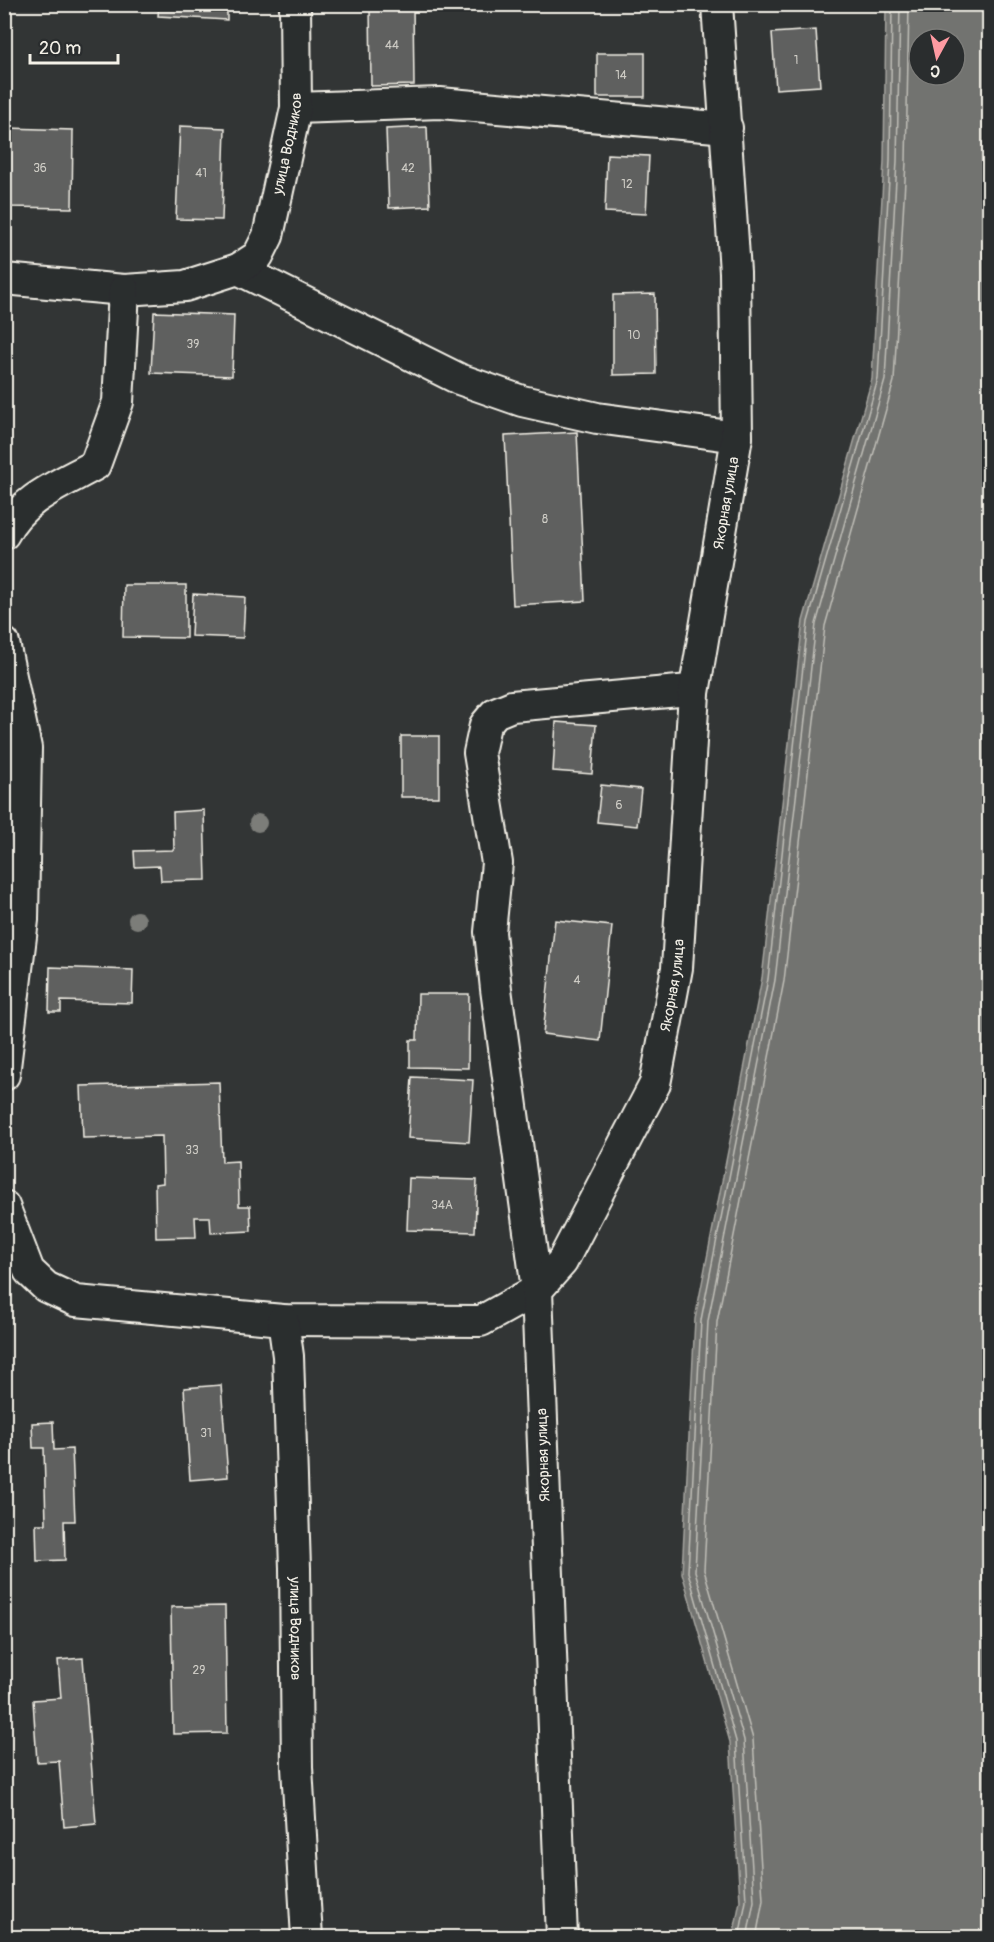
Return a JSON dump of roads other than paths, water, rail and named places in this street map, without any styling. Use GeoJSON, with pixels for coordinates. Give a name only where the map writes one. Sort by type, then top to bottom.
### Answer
{"type":"FeatureCollection","features":[{"type":"Feature","properties":{"kind":"street","name":"улица Водников"},"geometry":{"type":"LineString","coordinates":[[238,269],[258,256],[268,236],[296,108],[295,4]]}},
{"type":"Feature","properties":{"kind":"street","name":"Якорная улица"},"geometry":{"type":"LineString","coordinates":[[562,1938],[537,1290],[562,1262],[655,1084],[677,968],[693,693],[737,437],[735,272],[717,4]]}},
{"type":"Feature","properties":{"kind":"street"},"geometry":{"type":"LineString","coordinates":[[296,108],[440,103],[727,128]]}},
{"type":"Feature","properties":{"kind":"street"},"geometry":{"type":"LineString","coordinates":[[4,279],[124,290],[185,286],[238,269],[459,379],[522,401],[597,418],[737,437]]}},
{"type":"Feature","properties":{"kind":"street"},"geometry":{"type":"LineString","coordinates":[[4,534],[13,517],[34,499],[95,465],[118,402],[124,290]]}},
{"type":"Feature","properties":{"kind":"street"},"geometry":{"type":"LineString","coordinates":[[4,643],[26,748],[23,920],[4,1075]]}},
{"type":"Feature","properties":{"kind":"street"},"geometry":{"type":"LineString","coordinates":[[4,1206],[29,1271],[46,1287],[76,1301],[283,1320],[481,1321],[537,1290],[490,932],[497,863],[479,753],[485,725],[495,713],[512,706],[690,690],[693,693]]}},
{"type":"Feature","properties":{"kind":"street","name":"улица Водников"},"geometry":{"type":"LineString","coordinates":[[283,1320],[288,1356],[295,1568],[297,1767],[307,1938]]}},
{"type":"Feature","properties":{"kind":"water"},"geometry":{"type":"Polygon","coordinates":[[[886,5],[989,5],[989,1937],[733,1937],[740,1901],[730,1742],[682,1573],[695,1319],[762,978],[803,621],[872,379],[884,161],[886,5]]]}}]}
